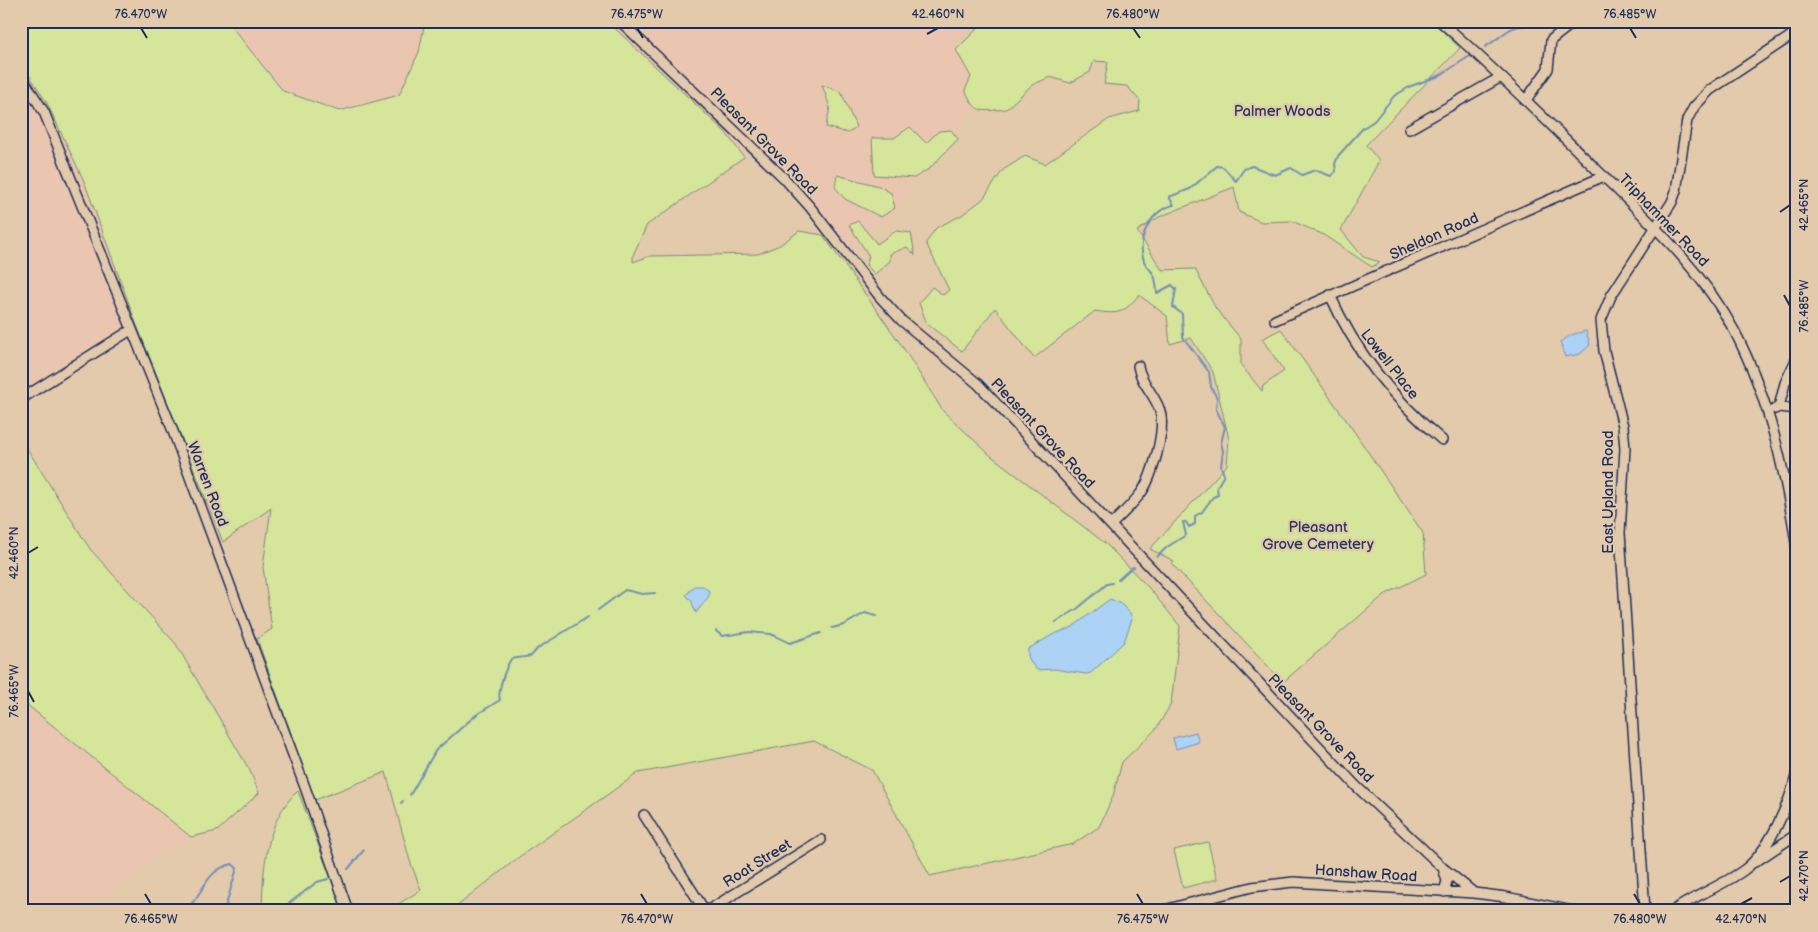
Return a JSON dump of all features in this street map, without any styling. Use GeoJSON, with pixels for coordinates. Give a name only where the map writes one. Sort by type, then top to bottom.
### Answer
{"type":"FeatureCollection","features":[{"type":"Feature","properties":{"kind":"street","name":"Pleasant Grove Road"},"geometry":{"type":"LineString","coordinates":[[620,21],[784,178],[810,207],[880,297],[901,320],[978,384],[1357,787],[1443,868],[1474,893]]}},
{"type":"Feature","properties":{"kind":"street","name":"Triphammer Road"},"geometry":{"type":"LineString","coordinates":[[1440,21],[1526,100],[1656,228],[1693,268],[1716,299],[1748,360],[1768,413],[1783,471],[1797,549]]}},
{"type":"Feature","properties":{"kind":"street"},"geometry":{"type":"LineString","coordinates":[[1526,100],[1548,69],[1551,40],[1575,21]]}},
{"type":"Feature","properties":{"kind":"street"},"geometry":{"type":"LineString","coordinates":[[1785,21],[1796,34]]}},
{"type":"Feature","properties":{"kind":"street","name":"East Upland Road"},"geometry":{"type":"LineString","coordinates":[[1644,911],[1620,533],[1625,448],[1623,426],[1604,351],[1601,328],[1603,314],[1611,296],[1666,212],[1676,191],[1687,120],[1694,107],[1710,90],[1796,34]]}},
{"type":"Feature","properties":{"kind":"street","name":"Warren Road"},"geometry":{"type":"LineString","coordinates":[[21,76],[44,112],[171,426],[348,911]]}},
{"type":"Feature","properties":{"kind":"street"},"geometry":{"type":"LineString","coordinates":[[1409,129],[1501,77]]}},
{"type":"Feature","properties":{"kind":"street","name":"Sheldon Road"},"geometry":{"type":"LineString","coordinates":[[1275,320],[1604,176]]}},
{"type":"Feature","properties":{"kind":"street","name":"Lowell Place"},"geometry":{"type":"LineString","coordinates":[[1330,295],[1350,336],[1392,392],[1407,409],[1442,440]]}},
{"type":"Feature","properties":{"kind":"street"},"geometry":{"type":"LineString","coordinates":[[21,400],[131,330]]}},
{"type":"Feature","properties":{"kind":"street"},"geometry":{"type":"LineString","coordinates":[[1779,407],[1785,383],[1797,358]]}},
{"type":"Feature","properties":{"kind":"street"},"geometry":{"type":"LineString","coordinates":[[1111,525],[1144,489],[1154,463],[1161,426],[1160,411],[1143,382],[1138,366]]}},
{"type":"Feature","properties":{"kind":"street"},"geometry":{"type":"LineString","coordinates":[[1768,413],[1779,407],[1797,409]]}},
{"type":"Feature","properties":{"kind":"street"},"geometry":{"type":"LineString","coordinates":[[1746,869],[1764,846],[1778,823],[1791,794],[1797,772]]}},
{"type":"Feature","properties":{"kind":"street"},"geometry":{"type":"LineString","coordinates":[[644,816],[706,911]]}},
{"type":"Feature","properties":{"kind":"street"},"geometry":{"type":"LineString","coordinates":[[1673,911],[1746,869],[1797,834]]}},
{"type":"Feature","properties":{"kind":"street","name":"Roat Street"},"geometry":{"type":"LineString","coordinates":[[706,911],[820,840]]}},
{"type":"Feature","properties":{"kind":"street"},"geometry":{"type":"LineString","coordinates":[[1443,868],[1447,882],[1444,892]]}},
{"type":"Feature","properties":{"kind":"street","name":"Hanshaw Road"},"geometry":{"type":"LineString","coordinates":[[1160,911],[1252,887],[1293,882],[1474,893],[1514,898],[1572,911]]}},
{"type":"Feature","properties":{"kind":"shaded area"},"geometry":{"type":"Polygon","coordinates":[[[21,21],[982,21],[954,39],[956,50],[969,68],[971,77],[965,91],[973,107],[957,135],[925,169],[899,209],[857,241],[847,247],[805,193],[758,147],[647,224],[633,255],[633,263],[350,403],[223,542],[136,323],[21,392],[21,21]]]}},
{"type":"Feature","properties":{"kind":"shaded area"},"geometry":{"type":"Polygon","coordinates":[[[21,439],[90,549],[176,644],[250,771],[259,793],[217,831],[191,837],[81,911],[21,911],[21,439]]]}},
{"type":"Feature","properties":{"kind":"green space"},"geometry":{"type":"Polygon","coordinates":[[[21,21],[227,21],[283,91],[339,111],[399,95],[419,52],[425,21],[607,21],[725,132],[744,157],[647,225],[633,255],[633,262],[650,256],[758,254],[780,245],[799,231],[823,235],[900,343],[943,411],[990,455],[1106,544],[1149,588],[1180,626],[1171,704],[1156,729],[1122,762],[1113,796],[1099,827],[1073,844],[930,876],[872,770],[814,741],[638,773],[519,857],[451,911],[387,911],[421,890],[410,861],[386,772],[315,800],[257,639],[272,629],[263,567],[271,508],[223,542],[136,323],[84,181],[47,103],[21,62],[21,21]]]}},
{"type":"Feature","properties":{"kind":"green space","name":"Palmer Woods"},"geometry":{"type":"Polygon","coordinates":[[[985,21],[1432,21],[1460,48],[1366,145],[1379,161],[1341,230],[1363,257],[1380,262],[1372,267],[1322,234],[1292,221],[1262,222],[1239,212],[1234,187],[1159,217],[1137,231],[1162,270],[1195,269],[1216,309],[1241,339],[1241,365],[1262,391],[1263,386],[1284,371],[1262,339],[1281,329],[1423,533],[1426,574],[1384,595],[1283,682],[1172,564],[1174,561],[1150,549],[1227,465],[1229,439],[1213,372],[1191,338],[1170,344],[1167,316],[1139,295],[1129,306],[1120,311],[1110,313],[1095,311],[1034,358],[995,308],[962,351],[927,324],[919,303],[932,287],[943,295],[949,290],[926,243],[936,228],[962,215],[983,199],[1003,170],[1025,156],[1045,164],[1109,119],[1139,111],[1140,101],[1127,86],[1104,84],[1108,62],[1094,61],[1090,72],[1070,83],[1050,77],[1032,85],[1006,109],[980,110],[976,108],[965,90],[971,77],[956,50],[985,21]]]}},
{"type":"Feature","properties":{"kind":"green space"},"geometry":{"type":"Polygon","coordinates":[[[822,85],[841,92],[856,127],[848,133],[826,127],[830,107],[822,85]]]}},
{"type":"Feature","properties":{"kind":"green space"},"geometry":{"type":"Polygon","coordinates":[[[910,127],[926,143],[939,131],[951,130],[958,139],[929,169],[914,178],[874,175],[872,138],[894,138],[910,127]]]}},
{"type":"Feature","properties":{"kind":"green space"},"geometry":{"type":"Polygon","coordinates":[[[837,175],[879,186],[891,193],[895,208],[881,217],[845,199],[835,187],[837,175]]]}},
{"type":"Feature","properties":{"kind":"green space"},"geometry":{"type":"Polygon","coordinates":[[[858,221],[877,244],[896,231],[911,233],[915,255],[907,247],[890,254],[890,261],[875,274],[866,265],[869,256],[849,225],[858,221]]]}},
{"type":"Feature","properties":{"kind":"green space"},"geometry":{"type":"Polygon","coordinates":[[[21,439],[90,549],[176,644],[250,771],[259,793],[217,831],[191,837],[21,700],[21,439]]]}},
{"type":"Feature","properties":{"kind":"green space"},"geometry":{"type":"Polygon","coordinates":[[[298,791],[343,911],[262,911],[265,863],[272,831],[287,803],[298,791]]]}},
{"type":"Feature","properties":{"kind":"green space"},"geometry":{"type":"Polygon","coordinates":[[[1208,842],[1217,879],[1183,888],[1174,850],[1208,842]]]}},
{"type":"Feature","properties":{"kind":"water"},"geometry":{"type":"Polygon","coordinates":[[[1586,331],[1590,345],[1580,354],[1565,357],[1560,342],[1571,335],[1586,331]]]}},
{"type":"Feature","properties":{"kind":"water"},"geometry":{"type":"Polygon","coordinates":[[[694,586],[703,586],[709,591],[709,596],[696,613],[691,600],[686,595],[694,586]]]}},
{"type":"Feature","properties":{"kind":"water"},"geometry":{"type":"Polygon","coordinates":[[[1110,599],[1120,603],[1130,613],[1132,619],[1124,642],[1091,673],[1086,674],[1054,669],[1037,670],[1030,660],[1028,649],[1054,634],[1071,628],[1110,599]]]}},
{"type":"Feature","properties":{"kind":"water"},"geometry":{"type":"Polygon","coordinates":[[[1196,732],[1199,742],[1176,749],[1173,738],[1196,732]]]}},
{"type":"Feature","properties":{"kind":"waterway"},"geometry":{"type":"LineString","coordinates":[[1485,47],[1512,28],[1537,21]]}},
{"type":"Feature","properties":{"kind":"waterway"},"geometry":{"type":"LineString","coordinates":[[1157,557],[1167,547],[1186,535],[1183,522],[1186,522],[1189,527],[1195,524],[1195,516],[1202,512],[1213,497],[1218,495],[1217,487],[1224,475],[1221,466],[1223,451],[1221,443],[1225,427],[1216,409],[1217,398],[1211,387],[1209,372],[1183,337],[1182,314],[1173,307],[1176,289],[1172,285],[1157,293],[1154,276],[1144,261],[1142,243],[1147,226],[1158,213],[1174,205],[1169,197],[1190,189],[1217,166],[1223,167],[1236,181],[1244,169],[1252,166],[1275,175],[1291,168],[1302,175],[1315,170],[1331,176],[1336,171],[1335,164],[1338,156],[1363,128],[1374,121],[1394,96],[1411,86],[1439,76],[1470,56]]}},
{"type":"Feature","properties":{"kind":"waterway"},"geometry":{"type":"LineString","coordinates":[[1118,580],[1134,567]]}},
{"type":"Feature","properties":{"kind":"waterway"},"geometry":{"type":"LineString","coordinates":[[1056,622],[1077,609],[1107,584],[1112,583]]}},
{"type":"Feature","properties":{"kind":"waterway"},"geometry":{"type":"LineString","coordinates":[[598,610],[625,590],[642,594],[655,593]]}},
{"type":"Feature","properties":{"kind":"waterway"},"geometry":{"type":"LineString","coordinates":[[832,628],[844,625],[865,613],[876,616]]}},
{"type":"Feature","properties":{"kind":"waterway"},"geometry":{"type":"LineString","coordinates":[[410,795],[436,750],[476,715],[500,700],[501,685],[511,659],[531,656],[538,648],[588,617]]}},
{"type":"Feature","properties":{"kind":"waterway"},"geometry":{"type":"LineString","coordinates":[[716,631],[722,636],[749,632],[771,634],[790,643],[821,633]]}},
{"type":"Feature","properties":{"kind":"waterway"},"geometry":{"type":"LineString","coordinates":[[348,869],[364,850]]}},
{"type":"Feature","properties":{"kind":"waterway"},"geometry":{"type":"LineString","coordinates":[[184,911],[191,905],[215,872],[222,867],[232,864],[237,868],[224,911]]}},
{"type":"Feature","properties":{"kind":"waterway"},"geometry":{"type":"LineString","coordinates":[[279,911],[317,882],[328,879]]}},
{"type":"Feature","properties":{"kind":"park label","name":"Pleasant Grove Cemetery"},"geometry":{"type":"Point","coordinates":[1318,536]}}]}
